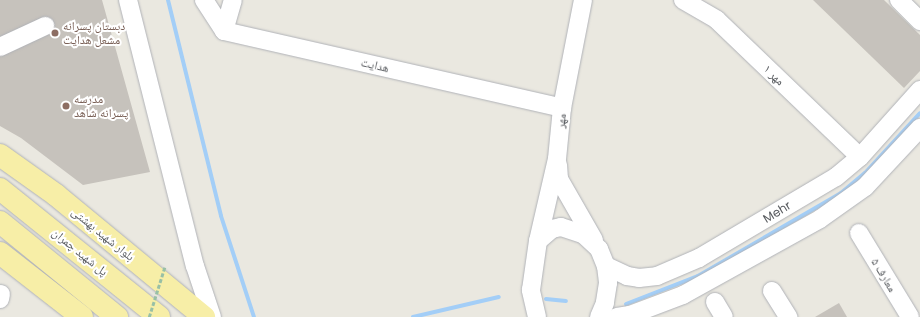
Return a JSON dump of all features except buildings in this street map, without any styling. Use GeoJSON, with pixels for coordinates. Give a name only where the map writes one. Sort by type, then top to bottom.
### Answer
{"type":"FeatureCollection","features":[{"type":"Feature","properties":{"kind":"main road","name":"بلوار شهید بهشتی"},"geometry":{"type":"LineString","coordinates":[[0,155],[56,195],[204,317]]}},
{"type":"Feature","properties":{"kind":"main road","name":"پل شهید چمران"},"geometry":{"type":"LineString","coordinates":[[0,189],[159,317]]}},
{"type":"Feature","properties":{"kind":"main road"},"geometry":{"type":"LineString","coordinates":[[0,222],[117,317]]}},
{"type":"Feature","properties":{"kind":"main road"},"geometry":{"type":"LineString","coordinates":[[0,253],[82,317]]}},
{"type":"Feature","properties":{"kind":"street"},"geometry":{"type":"LineString","coordinates":[[128,0],[195,266],[212,317]]}},
{"type":"Feature","properties":{"kind":"street"},"geometry":{"type":"LineString","coordinates":[[204,0],[224,31]]}},
{"type":"Feature","properties":{"kind":"street"},"geometry":{"type":"LineString","coordinates":[[224,31],[233,0]]}},
{"type":"Feature","properties":{"kind":"street","name":"مهر"},"geometry":{"type":"LineString","coordinates":[[531,290],[538,241],[557,159],[562,108],[583,0]]}},
{"type":"Feature","properties":{"kind":"street","name":"مهر ۱"},"geometry":{"type":"LineString","coordinates":[[683,0],[717,20],[860,157]]}},
{"type":"Feature","properties":{"kind":"street"},"geometry":{"type":"LineString","coordinates":[[899,0],[920,21]]}},
{"type":"Feature","properties":{"kind":"street"},"geometry":{"type":"LineString","coordinates":[[0,47],[45,26]]}},
{"type":"Feature","properties":{"kind":"street","name":"هدایت"},"geometry":{"type":"LineString","coordinates":[[224,31],[562,108]]}},
{"type":"Feature","properties":{"kind":"street","name":"Mehr"},"geometry":{"type":"LineString","coordinates":[[606,266],[627,276],[657,276],[699,258],[836,177],[860,157],[920,90]]}},
{"type":"Feature","properties":{"kind":"street"},"geometry":{"type":"LineString","coordinates":[[617,317],[630,315],[683,295],[820,219],[866,187],[920,128]]}},
{"type":"Feature","properties":{"kind":"street"},"geometry":{"type":"LineString","coordinates":[[557,159],[559,179],[599,249],[606,266],[608,283],[606,303],[599,317]]}},
{"type":"Feature","properties":{"kind":"street"},"geometry":{"type":"LineString","coordinates":[[538,241],[552,229],[566,227],[583,234],[599,249]]}},
{"type":"Feature","properties":{"kind":"street","name":"معارف ۵"},"geometry":{"type":"LineString","coordinates":[[859,233],[910,317]]}},
{"type":"Feature","properties":{"kind":"street"},"geometry":{"type":"LineString","coordinates":[[526,317],[531,290]]}},
{"type":"Feature","properties":{"kind":"street"},"geometry":{"type":"LineString","coordinates":[[531,290],[537,317]]}},
{"type":"Feature","properties":{"kind":"street"},"geometry":{"type":"LineString","coordinates":[[772,291],[788,317]]}},
{"type":"Feature","properties":{"kind":"street"},"geometry":{"type":"LineString","coordinates":[[714,302],[724,317]]}},
{"type":"Feature","properties":{"kind":"path"},"geometry":{"type":"LineString","coordinates":[[149,317],[165,266]]}},
{"type":"Feature","properties":{"kind":"waterway"},"geometry":{"type":"LineString","coordinates":[[168,0],[221,216],[254,317]]}},
{"type":"Feature","properties":{"kind":"waterway"},"geometry":{"type":"LineString","coordinates":[[626,304],[698,276],[841,193],[865,173],[920,113]]}},
{"type":"Feature","properties":{"kind":"waterway"},"geometry":{"type":"LineString","coordinates":[[413,317],[499,297]]}},
{"type":"Feature","properties":{"kind":"waterway"},"geometry":{"type":"LineString","coordinates":[[546,299],[566,301]]}},
{"type":"Feature","properties":{"kind":"place","name":"دبستان پسرانه مشعل هدایت"},"geometry":{"type":"Point","coordinates":[55,33]}},
{"type":"Feature","properties":{"kind":"place","name":"مدرسه پسرانه شاهد"},"geometry":{"type":"Point","coordinates":[66,106]}}]}
